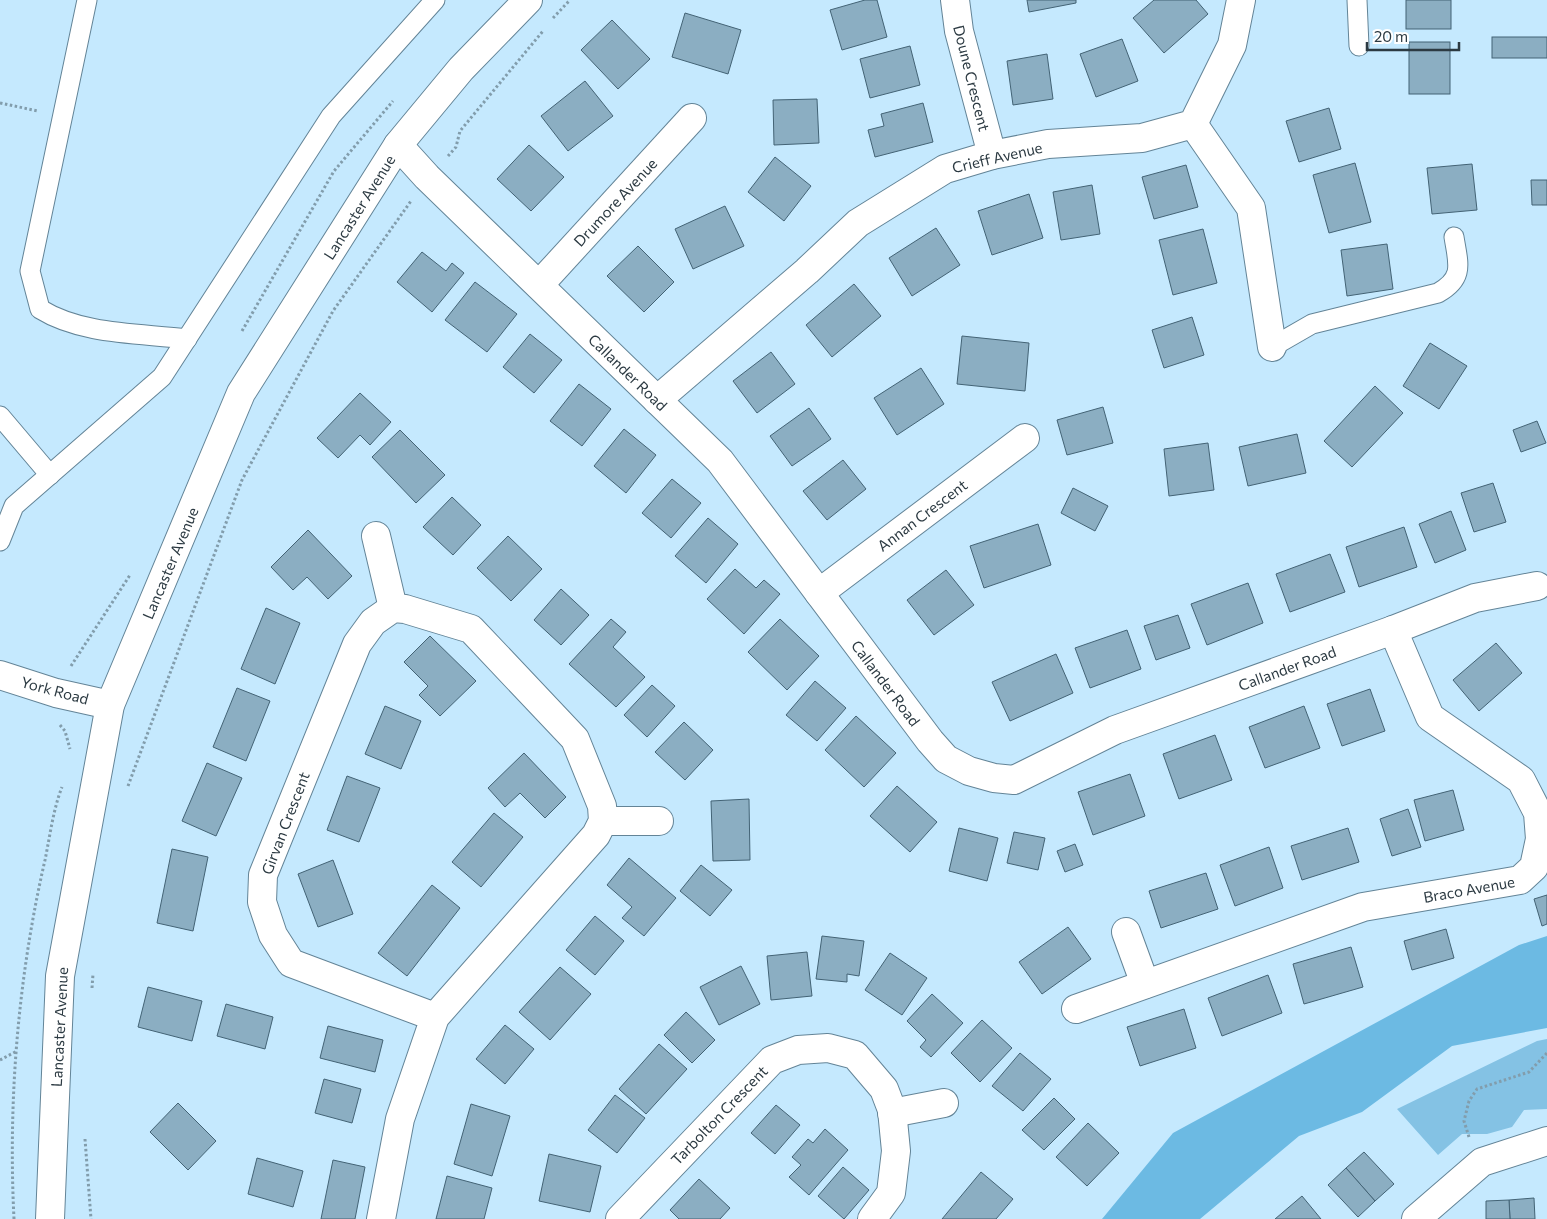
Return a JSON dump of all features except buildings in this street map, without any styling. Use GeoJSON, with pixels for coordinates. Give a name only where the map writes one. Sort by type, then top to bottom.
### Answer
{"type":"FeatureCollection","features":[{"type":"Feature","properties":{"kind":"street","name":"Lancaster Avenue"},"geometry":{"type":"LineString","coordinates":[[50,1219],[60,976],[110,705],[241,393],[398,144],[461,69],[528,0]]}},
{"type":"Feature","properties":{"kind":"street","name":"Doune Crescent"},"geometry":{"type":"LineString","coordinates":[[955,0],[959,31],[992,155]]}},
{"type":"Feature","properties":{"kind":"street"},"geometry":{"type":"LineString","coordinates":[[1240,0],[1232,44],[1193,124],[1251,208],[1272,348]]}},
{"type":"Feature","properties":{"kind":"street","name":"Drumore Avenue"},"geometry":{"type":"LineString","coordinates":[[539,285],[692,118]]}},
{"type":"Feature","properties":{"kind":"street","name":"Crieff Avenue"},"geometry":{"type":"LineString","coordinates":[[657,400],[807,271],[858,223],[945,169],[992,155],[1048,144],[1142,138],[1193,124]]}},
{"type":"Feature","properties":{"kind":"street","name":"Callander Road"},"geometry":{"type":"LineString","coordinates":[[398,144],[427,177],[720,461],[930,742],[946,759],[969,771],[994,778],[1014,780],[1115,730],[1393,630],[1475,598],[1537,586]]}},
{"type":"Feature","properties":{"kind":"street","name":"Annan Crescent"},"geometry":{"type":"LineString","coordinates":[[819,593],[1026,438]]}},
{"type":"Feature","properties":{"kind":"street"},"geometry":{"type":"LineString","coordinates":[[376,536],[393,608],[405,609],[470,629],[575,739],[602,806],[604,821],[596,835],[435,1017],[400,1119],[380,1219]]}},
{"type":"Feature","properties":{"kind":"street","name":"Girvan Crescent"},"geometry":{"type":"LineString","coordinates":[[393,608],[373,622],[357,644],[263,875],[262,902],[273,935],[291,963],[435,1017]]}},
{"type":"Feature","properties":{"kind":"street","name":"Braco Avenue"},"geometry":{"type":"LineString","coordinates":[[1076,1009],[1363,907],[1520,880],[1534,867],[1540,839],[1538,813],[1521,780],[1430,717],[1393,630]]}},
{"type":"Feature","properties":{"kind":"street","name":"York Road"},"geometry":{"type":"LineString","coordinates":[[0,674],[56,693],[110,705]]}},
{"type":"Feature","properties":{"kind":"street"},"geometry":{"type":"LineString","coordinates":[[604,821],[659,821]]}},
{"type":"Feature","properties":{"kind":"street"},"geometry":{"type":"LineString","coordinates":[[1126,932],[1145,984]]}},
{"type":"Feature","properties":{"kind":"street","name":"Tarbolton Crescent"},"geometry":{"type":"LineString","coordinates":[[620,1219],[772,1060],[798,1050],[828,1048],[855,1055],[884,1089],[892,1113],[896,1151],[891,1193],[872,1219]]}},
{"type":"Feature","properties":{"kind":"street"},"geometry":{"type":"LineString","coordinates":[[892,1113],[944,1103]]}},
{"type":"Feature","properties":{"kind":"street"},"geometry":{"type":"LineString","coordinates":[[1416,1219],[1482,1162],[1547,1141]]}},
{"type":"Feature","properties":{"kind":"lane"},"geometry":{"type":"LineString","coordinates":[[87,0],[30,271],[40,309],[57,319],[84,327],[187,339]]}},
{"type":"Feature","properties":{"kind":"lane"},"geometry":{"type":"LineString","coordinates":[[0,541],[14,506],[162,377],[331,116],[435,0]]}},
{"type":"Feature","properties":{"kind":"lane"},"geometry":{"type":"LineString","coordinates":[[1357,0],[1359,46]]}},
{"type":"Feature","properties":{"kind":"lane"},"geometry":{"type":"LineString","coordinates":[[1272,348],[1312,324],[1438,293],[1449,287],[1455,279],[1458,269],[1454,237]]}},
{"type":"Feature","properties":{"kind":"lane"},"geometry":{"type":"LineString","coordinates":[[0,416],[50,475]]}},
{"type":"Feature","properties":{"kind":"path"},"geometry":{"type":"LineString","coordinates":[[550,22],[570,0]]}},
{"type":"Feature","properties":{"kind":"path"},"geometry":{"type":"LineString","coordinates":[[126,790],[242,480],[332,311],[427,177],[456,147],[460,131],[544,30]]}},
{"type":"Feature","properties":{"kind":"path"},"geometry":{"type":"LineString","coordinates":[[0,103],[62,117]]}},
{"type":"Feature","properties":{"kind":"path"},"geometry":{"type":"LineString","coordinates":[[91,996],[94,967]]}},
{"type":"Feature","properties":{"kind":"path"},"geometry":{"type":"LineString","coordinates":[[0,1060],[17,1051]]}},
{"type":"Feature","properties":{"kind":"path"},"geometry":{"type":"LineString","coordinates":[[1482,1162],[1470,1139],[1464,1121],[1469,1101],[1478,1089],[1529,1072],[1547,1053]]}},
{"type":"Feature","properties":{"kind":"path"},"geometry":{"type":"LineString","coordinates":[[85,1133],[91,1219]]}},
{"type":"Feature","properties":{"kind":"shaded area"},"geometry":{"type":"Polygon","coordinates":[[[1547,936],[1547,1028],[1452,1046],[1362,1112],[1299,1136],[1200,1219],[1102,1219],[1173,1133],[1519,945],[1547,936]]]}},
{"type":"Feature","properties":{"kind":"shaded area"},"geometry":{"type":"Polygon","coordinates":[[[1547,1039],[1547,1109],[1524,1110],[1512,1127],[1487,1134],[1462,1134],[1438,1155],[1397,1109],[1537,1041],[1547,1039]]]}}]}
